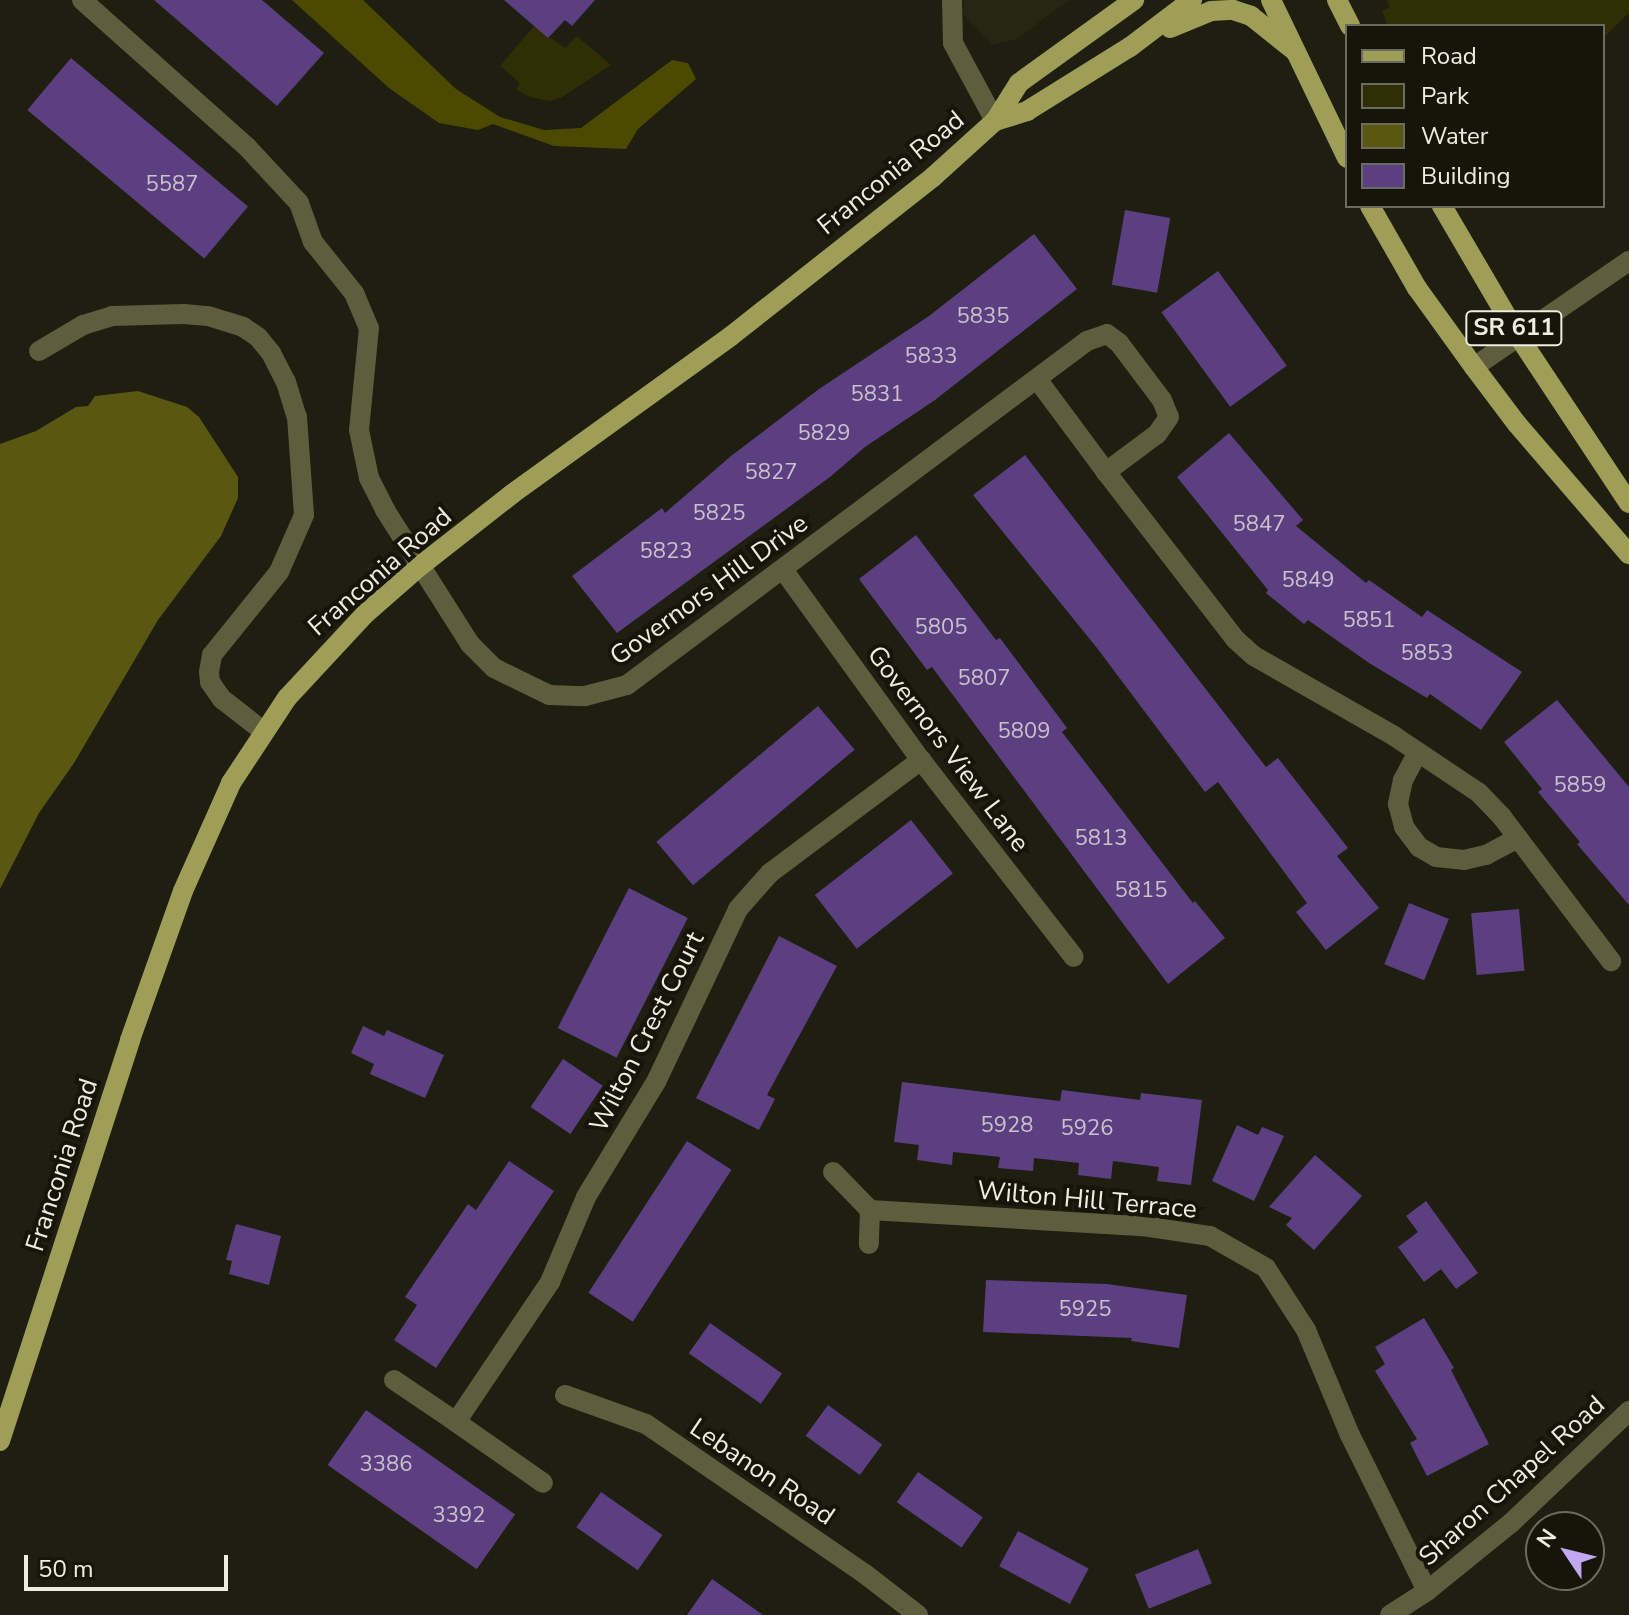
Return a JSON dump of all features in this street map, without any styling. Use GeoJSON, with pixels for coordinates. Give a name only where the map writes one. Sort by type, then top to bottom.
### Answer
{"type":"FeatureCollection","features":[{"type":"Feature","properties":{"kind":"main road","name":"Franconia Road"},"geometry":{"type":"LineString","coordinates":[[995,121],[1027,111],[1130,47],[1192,0]]}},
{"type":"Feature","properties":{"kind":"main road"},"geometry":{"type":"LineString","coordinates":[[1271,0],[1345,154]]}},
{"type":"Feature","properties":{"kind":"main road"},"geometry":{"type":"LineString","coordinates":[[1337,0],[1349,24]]}},
{"type":"Feature","properties":{"kind":"main road","name":"Franconia Road"},"geometry":{"type":"LineString","coordinates":[[0,1441],[130,1040],[183,891],[231,783],[263,731],[324,655],[420,566],[512,494],[731,336],[933,177],[995,121],[1019,83],[1128,3]]}},
{"type":"Feature","properties":{"kind":"main road"},"geometry":{"type":"LineString","coordinates":[[1130,47],[1211,11],[1233,10],[1251,16],[1295,51]]}},
{"type":"Feature","properties":{"kind":"main road","name":"SR 611"},"geometry":{"type":"LineString","coordinates":[[1371,208],[1417,288],[1474,367],[1517,424],[1629,554]]}},
{"type":"Feature","properties":{"kind":"main road","name":"SR 611"},"geometry":{"type":"LineString","coordinates":[[1443,208],[1519,337],[1629,503]]}},
{"type":"Feature","properties":{"kind":"street","name":"Governors Hill Drive"},"geometry":{"type":"LineString","coordinates":[[82,0],[282,182],[299,203],[313,242],[354,293],[369,328],[359,430],[369,478],[470,644],[494,668],[549,695],[585,696],[627,685],[784,571],[1097,334],[1107,334],[1119,343],[1162,400],[1169,417],[1163,429],[1106,472]]}},
{"type":"Feature","properties":{"kind":"street"},"geometry":{"type":"LineString","coordinates":[[952,0],[953,43],[995,121]]}},
{"type":"Feature","properties":{"kind":"street"},"geometry":{"type":"LineString","coordinates":[[1474,367],[1629,261]]}},
{"type":"Feature","properties":{"kind":"street"},"geometry":{"type":"LineString","coordinates":[[39,351],[83,325],[112,316],[184,314],[217,318],[243,327],[258,337],[271,353],[286,382],[297,417],[304,515],[279,572],[212,655],[209,672],[210,682],[222,699],[263,731]]}},
{"type":"Feature","properties":{"kind":"street"},"geometry":{"type":"LineString","coordinates":[[1037,379],[1235,639],[1254,656],[1418,752],[1479,793],[1518,838],[1611,961]]}},
{"type":"Feature","properties":{"kind":"street","name":"Governors View Lane"},"geometry":{"type":"LineString","coordinates":[[784,571],[921,760],[1074,957]]}},
{"type":"Feature","properties":{"kind":"street"},"geometry":{"type":"LineString","coordinates":[[1418,752],[1403,780],[1398,804],[1404,827],[1419,847],[1436,857],[1464,860],[1486,855],[1518,838]]}},
{"type":"Feature","properties":{"kind":"street","name":"Wilton Crest Court"},"geometry":{"type":"LineString","coordinates":[[456,1422],[550,1282],[586,1197],[650,1095],[738,909],[770,873],[921,760]]}},
{"type":"Feature","properties":{"kind":"street"},"geometry":{"type":"LineString","coordinates":[[833,1172],[870,1210],[869,1244]]}},
{"type":"Feature","properties":{"kind":"street","name":"Wilton Hill Terrace"},"geometry":{"type":"LineString","coordinates":[[870,1210],[1143,1226],[1210,1236],[1266,1268],[1306,1330],[1350,1435],[1427,1591]]}},
{"type":"Feature","properties":{"kind":"street"},"geometry":{"type":"LineString","coordinates":[[394,1380],[543,1483]]}},
{"type":"Feature","properties":{"kind":"street","name":"Lebanon Road"},"geometry":{"type":"LineString","coordinates":[[565,1395],[646,1424],[865,1574],[918,1615]]}},
{"type":"Feature","properties":{"kind":"street","name":"Sharon Chapel Road"},"geometry":{"type":"LineString","coordinates":[[1390,1615],[1427,1591],[1511,1523],[1629,1411]]}},
{"type":"Feature","properties":{"kind":"shaded area"},"geometry":{"type":"Polygon","coordinates":[[[292,0],[363,0],[456,89],[500,117],[544,130],[581,128],[672,60],[688,63],[696,79],[638,129],[626,149],[554,146],[493,124],[478,130],[439,123],[389,88],[292,0]]]}},
{"type":"Feature","properties":{"kind":"shaded area"},"geometry":{"type":"Polygon","coordinates":[[[964,0],[1069,0],[1017,39],[992,45],[963,14],[964,0]]]}},
{"type":"Feature","properties":{"kind":"green space"},"geometry":{"type":"Polygon","coordinates":[[[1387,0],[1629,0],[1629,13],[1605,36],[1605,24],[1387,24],[1382,11],[1390,7],[1387,0]]]}},
{"type":"Feature","properties":{"kind":"green space"},"geometry":{"type":"Polygon","coordinates":[[[534,26],[565,48],[577,36],[611,65],[562,97],[550,101],[516,90],[520,83],[500,66],[534,26]]]}},
{"type":"Feature","properties":{"kind":"water"},"geometry":{"type":"Polygon","coordinates":[[[138,391],[187,407],[199,417],[238,477],[238,498],[221,536],[158,620],[74,763],[39,813],[0,889],[0,444],[36,431],[76,407],[88,406],[95,396],[138,391]]]}},
{"type":"Feature","properties":{"kind":"building"},"geometry":{"type":"Polygon","coordinates":[[[154,0],[262,0],[324,53],[277,106],[154,0]]]}},
{"type":"Feature","properties":{"kind":"building"},"geometry":{"type":"Polygon","coordinates":[[[504,0],[595,0],[572,26],[565,20],[548,38],[504,0]]]}},
{"type":"Feature","properties":{"kind":"building"},"geometry":{"type":"Polygon","coordinates":[[[71,58],[248,206],[204,259],[27,110],[71,58]]]}},
{"type":"Feature","properties":{"kind":"building"},"geometry":{"type":"Polygon","coordinates":[[[1125,210],[1170,218],[1157,293],[1112,285],[1125,210]]]}},
{"type":"Feature","properties":{"kind":"building"},"geometry":{"type":"Polygon","coordinates":[[[1034,234],[1077,289],[935,400],[865,447],[830,477],[617,633],[572,576],[662,508],[665,513],[731,456],[819,389],[929,316],[1034,234]]]}},
{"type":"Feature","properties":{"kind":"building"},"geometry":{"type":"Polygon","coordinates":[[[1218,271],[1287,366],[1230,407],[1161,312],[1218,271]]]}},
{"type":"Feature","properties":{"kind":"building"},"geometry":{"type":"Polygon","coordinates":[[[1229,433],[1303,520],[1296,526],[1366,583],[1369,580],[1422,617],[1427,610],[1522,672],[1481,730],[1430,694],[1427,698],[1369,663],[1308,620],[1304,624],[1266,593],[1268,590],[1177,477],[1229,433]]]}},
{"type":"Feature","properties":{"kind":"building"},"geometry":{"type":"Polygon","coordinates":[[[1025,455],[1266,767],[1278,758],[1348,848],[1337,856],[1379,908],[1326,950],[1296,912],[1307,903],[1218,782],[1205,792],[1097,648],[973,495],[1025,455]]]}},
{"type":"Feature","properties":{"kind":"building"},"geometry":{"type":"Polygon","coordinates":[[[916,535],[996,640],[1000,638],[1067,728],[1062,732],[1193,903],[1195,901],[1225,938],[1168,984],[932,667],[927,670],[859,579],[916,535]]]}},
{"type":"Feature","properties":{"kind":"building"},"geometry":{"type":"Polygon","coordinates":[[[1557,700],[1629,787],[1629,905],[1577,844],[1580,842],[1538,792],[1542,789],[1504,742],[1557,700]]]}},
{"type":"Feature","properties":{"kind":"building"},"geometry":{"type":"Polygon","coordinates":[[[818,706],[855,750],[693,885],[656,842],[818,706]]]}},
{"type":"Feature","properties":{"kind":"building"},"geometry":{"type":"Polygon","coordinates":[[[911,820],[953,874],[857,949],[815,895],[911,820]]]}},
{"type":"Feature","properties":{"kind":"building"},"geometry":{"type":"Polygon","coordinates":[[[629,888],[688,918],[617,1058],[558,1028],[629,888]]]}},
{"type":"Feature","properties":{"kind":"building"},"geometry":{"type":"Polygon","coordinates":[[[1409,903],[1449,919],[1424,980],[1384,964],[1409,903]]]}},
{"type":"Feature","properties":{"kind":"building"},"geometry":{"type":"Polygon","coordinates":[[[1519,909],[1524,971],[1477,975],[1471,913],[1519,909]]]}},
{"type":"Feature","properties":{"kind":"building"},"geometry":{"type":"Polygon","coordinates":[[[779,936],[837,966],[767,1095],[775,1099],[759,1130],[696,1098],[779,936]]]}},
{"type":"Feature","properties":{"kind":"building"},"geometry":{"type":"Polygon","coordinates":[[[363,1026],[384,1036],[387,1030],[444,1055],[425,1098],[370,1074],[374,1064],[351,1053],[363,1026]]]}},
{"type":"Feature","properties":{"kind":"building"},"geometry":{"type":"Polygon","coordinates":[[[563,1059],[603,1086],[570,1134],[531,1107],[563,1059]]]}},
{"type":"Feature","properties":{"kind":"building"},"geometry":{"type":"Polygon","coordinates":[[[902,1082],[1060,1101],[1062,1090],[1140,1100],[1141,1093],[1202,1100],[1191,1185],[1157,1181],[1159,1167],[1113,1161],[1111,1179],[1078,1175],[1079,1163],[1034,1158],[1033,1171],[998,1168],[1000,1157],[953,1152],[952,1165],[917,1160],[919,1145],[894,1142],[902,1082]]]}},
{"type":"Feature","properties":{"kind":"building"},"geometry":{"type":"Polygon","coordinates":[[[1237,1125],[1258,1135],[1262,1127],[1284,1136],[1254,1201],[1212,1181],[1237,1125]]]}},
{"type":"Feature","properties":{"kind":"building"},"geometry":{"type":"Polygon","coordinates":[[[687,1141],[731,1170],[633,1322],[588,1293],[687,1141]]]}},
{"type":"Feature","properties":{"kind":"building"},"geometry":{"type":"Polygon","coordinates":[[[1315,1155],[1362,1196],[1314,1250],[1286,1225],[1292,1218],[1269,1207],[1315,1155]]]}},
{"type":"Feature","properties":{"kind":"building"},"geometry":{"type":"Polygon","coordinates":[[[509,1161],[554,1191],[436,1368],[394,1340],[417,1305],[405,1297],[468,1204],[476,1210],[509,1161]]]}},
{"type":"Feature","properties":{"kind":"building"},"geometry":{"type":"Polygon","coordinates":[[[1426,1201],[1478,1273],[1456,1289],[1441,1269],[1424,1282],[1398,1247],[1418,1232],[1406,1216],[1426,1201]]]}},
{"type":"Feature","properties":{"kind":"building"},"geometry":{"type":"Polygon","coordinates":[[[236,1224],[281,1236],[269,1285],[229,1274],[232,1261],[226,1260],[236,1224]]]}},
{"type":"Feature","properties":{"kind":"building"},"geometry":{"type":"Polygon","coordinates":[[[986,1280],[1107,1284],[1187,1295],[1179,1348],[1131,1341],[1132,1338],[983,1332],[986,1280]]]}},
{"type":"Feature","properties":{"kind":"building"},"geometry":{"type":"Polygon","coordinates":[[[1424,1318],[1454,1368],[1451,1370],[1489,1444],[1427,1476],[1410,1443],[1417,1439],[1375,1371],[1385,1364],[1375,1347],[1424,1318]]]}},
{"type":"Feature","properties":{"kind":"building"},"geometry":{"type":"Polygon","coordinates":[[[710,1323],[782,1373],[761,1404],[689,1353],[710,1323]]]}},
{"type":"Feature","properties":{"kind":"building"},"geometry":{"type":"Polygon","coordinates":[[[828,1405],[882,1444],[860,1475],[806,1436],[828,1405]]]}},
{"type":"Feature","properties":{"kind":"building"},"geometry":{"type":"Polygon","coordinates":[[[366,1410],[515,1514],[477,1569],[328,1465],[366,1410]]]}},
{"type":"Feature","properties":{"kind":"building"},"geometry":{"type":"Polygon","coordinates":[[[918,1472],[983,1517],[961,1548],[897,1502],[918,1472]]]}},
{"type":"Feature","properties":{"kind":"building"},"geometry":{"type":"Polygon","coordinates":[[[601,1492],[662,1535],[638,1570],[576,1527],[601,1492]]]}},
{"type":"Feature","properties":{"kind":"building"},"geometry":{"type":"Polygon","coordinates":[[[1018,1531],[1089,1569],[1070,1604],[999,1566],[1018,1531]]]}},
{"type":"Feature","properties":{"kind":"building"},"geometry":{"type":"Polygon","coordinates":[[[1198,1549],[1212,1583],[1149,1609],[1135,1574],[1198,1549]]]}},
{"type":"Feature","properties":{"kind":"building"},"geometry":{"type":"Polygon","coordinates":[[[712,1579],[763,1615],[687,1615],[712,1579]]]}}]}
